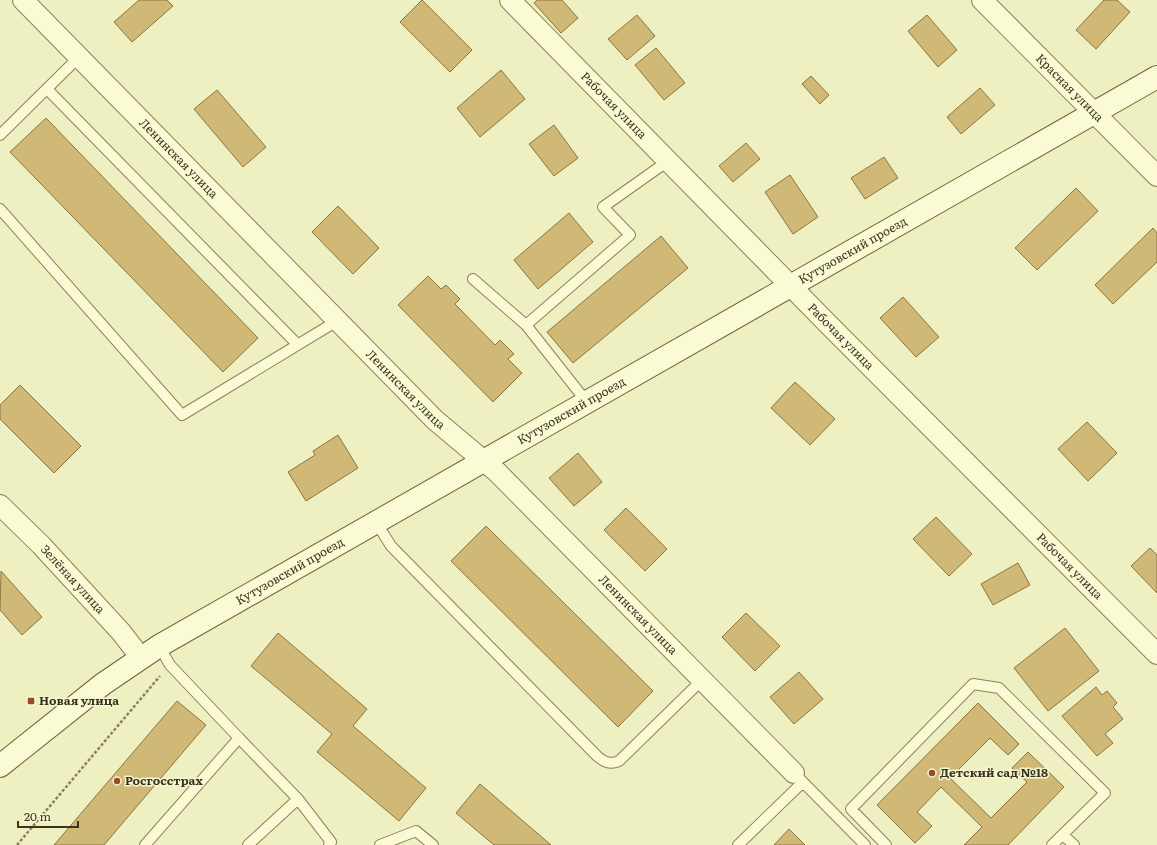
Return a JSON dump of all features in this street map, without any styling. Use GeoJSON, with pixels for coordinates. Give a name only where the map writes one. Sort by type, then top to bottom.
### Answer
{"type":"FeatureCollection","features":[{"type":"Feature","properties":{"kind":"street","name":"Ленинская улица"},"geometry":{"type":"LineString","coordinates":[[23,0],[435,420],[497,472],[798,777]]}},
{"type":"Feature","properties":{"kind":"street","name":"Рабочая улица"},"geometry":{"type":"LineString","coordinates":[[510,0],[791,286],[1157,654]]}},
{"type":"Feature","properties":{"kind":"street","name":"Красная улица"},"geometry":{"type":"LineString","coordinates":[[982,0],[1157,176]]}},
{"type":"Feature","properties":{"kind":"street","name":"Кутузовский проезд"},"geometry":{"type":"LineString","coordinates":[[0,766],[76,704],[141,658],[165,655],[376,522],[1157,77]]}},
{"type":"Feature","properties":{"kind":"street","name":"Зелёная улица"},"geometry":{"type":"LineString","coordinates":[[0,505],[41,545],[127,638],[141,658]]}},
{"type":"Feature","properties":{"kind":"lane"},"geometry":{"type":"LineString","coordinates":[[0,135],[79,57]]}},
{"type":"Feature","properties":{"kind":"lane"},"geometry":{"type":"LineString","coordinates":[[47,88],[298,345]]}},
{"type":"Feature","properties":{"kind":"lane"},"geometry":{"type":"LineString","coordinates":[[526,325],[630,235],[603,207],[668,161]]}},
{"type":"Feature","properties":{"kind":"lane"},"geometry":{"type":"LineString","coordinates":[[0,209],[182,415],[338,321]]}},
{"type":"Feature","properties":{"kind":"lane"},"geometry":{"type":"LineString","coordinates":[[473,279],[526,325],[586,401]]}},
{"type":"Feature","properties":{"kind":"lane"},"geometry":{"type":"LineString","coordinates":[[376,522],[391,546],[597,756],[605,762],[615,763],[619,761],[702,680]]}},
{"type":"Feature","properties":{"kind":"lane"},"geometry":{"type":"LineString","coordinates":[[165,655],[239,738],[298,799],[333,844]]}},
{"type":"Feature","properties":{"kind":"lane"},"geometry":{"type":"LineString","coordinates":[[886,845],[851,809],[973,684],[999,688],[1105,793],[1052,845]]}},
{"type":"Feature","properties":{"kind":"lane"},"geometry":{"type":"LineString","coordinates":[[145,845],[239,738]]}},
{"type":"Feature","properties":{"kind":"lane"},"geometry":{"type":"LineString","coordinates":[[738,845],[798,777],[865,845]]}},
{"type":"Feature","properties":{"kind":"lane"},"geometry":{"type":"LineString","coordinates":[[248,845],[298,799]]}},
{"type":"Feature","properties":{"kind":"lane"},"geometry":{"type":"LineString","coordinates":[[380,845],[416,831],[433,845]]}},
{"type":"Feature","properties":{"kind":"lane"},"geometry":{"type":"LineString","coordinates":[[1063,835],[1074,845]]}},
{"type":"Feature","properties":{"kind":"path"},"geometry":{"type":"LineString","coordinates":[[17,845],[165,655]]}},
{"type":"Feature","properties":{"kind":"building"},"geometry":{"type":"Polygon","coordinates":[[[139,0],[167,0],[173,6],[132,42],[114,22],[139,0]]]}},
{"type":"Feature","properties":{"kind":"building"},"geometry":{"type":"Polygon","coordinates":[[[422,0],[472,50],[450,72],[400,22],[422,0]]]}},
{"type":"Feature","properties":{"kind":"building"},"geometry":{"type":"Polygon","coordinates":[[[537,0],[562,0],[578,18],[561,33],[534,3],[537,0]]]}},
{"type":"Feature","properties":{"kind":"building"},"geometry":{"type":"Polygon","coordinates":[[[1104,0],[1117,0],[1130,12],[1096,49],[1076,30],[1104,0]]]}},
{"type":"Feature","properties":{"kind":"building"},"geometry":{"type":"Polygon","coordinates":[[[637,15],[655,36],[627,60],[608,39],[637,15]]]}},
{"type":"Feature","properties":{"kind":"building"},"geometry":{"type":"Polygon","coordinates":[[[927,15],[957,50],[938,67],[908,31],[927,15]]]}},
{"type":"Feature","properties":{"kind":"building"},"geometry":{"type":"Polygon","coordinates":[[[656,48],[685,83],[664,100],[635,65],[656,48]]]}},
{"type":"Feature","properties":{"kind":"building"},"geometry":{"type":"Polygon","coordinates":[[[501,70],[525,99],[480,137],[457,108],[501,70]]]}},
{"type":"Feature","properties":{"kind":"building"},"geometry":{"type":"Polygon","coordinates":[[[811,76],[829,95],[820,104],[802,84],[811,76]]]}},
{"type":"Feature","properties":{"kind":"building"},"geometry":{"type":"Polygon","coordinates":[[[980,88],[995,105],[961,134],[947,117],[980,88]]]}},
{"type":"Feature","properties":{"kind":"building"},"geometry":{"type":"Polygon","coordinates":[[[217,90],[266,147],[243,167],[194,109],[217,90]]]}},
{"type":"Feature","properties":{"kind":"building"},"geometry":{"type":"Polygon","coordinates":[[[46,118],[258,338],[223,372],[10,152],[46,118]]]}},
{"type":"Feature","properties":{"kind":"building"},"geometry":{"type":"Polygon","coordinates":[[[554,125],[578,158],[554,176],[529,144],[554,125]]]}},
{"type":"Feature","properties":{"kind":"building"},"geometry":{"type":"Polygon","coordinates":[[[746,143],[760,159],[733,182],[719,166],[746,143]]]}},
{"type":"Feature","properties":{"kind":"building"},"geometry":{"type":"Polygon","coordinates":[[[884,157],[898,178],[865,199],[851,178],[884,157]]]}},
{"type":"Feature","properties":{"kind":"building"},"geometry":{"type":"Polygon","coordinates":[[[790,175],[818,217],[793,234],[765,192],[790,175]]]}},
{"type":"Feature","properties":{"kind":"building"},"geometry":{"type":"Polygon","coordinates":[[[1076,188],[1098,211],[1037,270],[1015,248],[1076,188]]]}},
{"type":"Feature","properties":{"kind":"building"},"geometry":{"type":"Polygon","coordinates":[[[338,206],[379,248],[353,274],[312,232],[338,206]]]}},
{"type":"Feature","properties":{"kind":"building"},"geometry":{"type":"Polygon","coordinates":[[[569,213],[593,242],[538,289],[514,260],[569,213]]]}},
{"type":"Feature","properties":{"kind":"building"},"geometry":{"type":"Polygon","coordinates":[[[1153,228],[1157,233],[1157,262],[1113,304],[1095,285],[1153,228]]]}},
{"type":"Feature","properties":{"kind":"building"},"geometry":{"type":"Polygon","coordinates":[[[661,236],[688,268],[573,363],[547,332],[661,236]]]}},
{"type":"Feature","properties":{"kind":"building"},"geometry":{"type":"Polygon","coordinates":[[[428,276],[441,289],[446,285],[460,299],[455,304],[495,345],[500,340],[514,354],[508,359],[522,373],[493,402],[398,305],[428,276]]]}},
{"type":"Feature","properties":{"kind":"building"},"geometry":{"type":"Polygon","coordinates":[[[903,297],[939,337],[916,357],[880,318],[903,297]]]}},
{"type":"Feature","properties":{"kind":"building"},"geometry":{"type":"Polygon","coordinates":[[[795,382],[835,419],[810,445],[771,408],[795,382]]]}},
{"type":"Feature","properties":{"kind":"building"},"geometry":{"type":"Polygon","coordinates":[[[20,385],[81,446],[54,473],[0,419],[0,405],[20,385]]]}},
{"type":"Feature","properties":{"kind":"building"},"geometry":{"type":"Polygon","coordinates":[[[1087,422],[1117,453],[1088,481],[1058,449],[1087,422]]]}},
{"type":"Feature","properties":{"kind":"building"},"geometry":{"type":"Polygon","coordinates":[[[338,435],[358,468],[306,501],[288,472],[315,455],[313,451],[338,435]]]}},
{"type":"Feature","properties":{"kind":"building"},"geometry":{"type":"Polygon","coordinates":[[[578,453],[602,482],[574,506],[549,478],[578,453]]]}},
{"type":"Feature","properties":{"kind":"building"},"geometry":{"type":"Polygon","coordinates":[[[626,508],[667,549],[645,571],[604,530],[626,508]]]}},
{"type":"Feature","properties":{"kind":"building"},"geometry":{"type":"Polygon","coordinates":[[[936,517],[972,554],[949,576],[913,539],[936,517]]]}},
{"type":"Feature","properties":{"kind":"building"},"geometry":{"type":"Polygon","coordinates":[[[486,526],[653,691],[618,727],[451,561],[486,526]]]}},
{"type":"Feature","properties":{"kind":"building"},"geometry":{"type":"Polygon","coordinates":[[[1150,548],[1157,555],[1157,593],[1131,566],[1150,548]]]}},
{"type":"Feature","properties":{"kind":"building"},"geometry":{"type":"Polygon","coordinates":[[[1018,563],[1030,585],[993,605],[981,584],[1018,563]]]}},
{"type":"Feature","properties":{"kind":"building"},"geometry":{"type":"Polygon","coordinates":[[[1,571],[42,617],[22,635],[0,610],[1,571]]]}},
{"type":"Feature","properties":{"kind":"building"},"geometry":{"type":"Polygon","coordinates":[[[746,613],[780,646],[755,671],[722,637],[746,613]]]}},
{"type":"Feature","properties":{"kind":"building"},"geometry":{"type":"Polygon","coordinates":[[[1065,628],[1099,671],[1048,711],[1014,668],[1065,628]]]}},
{"type":"Feature","properties":{"kind":"building"},"geometry":{"type":"Polygon","coordinates":[[[278,633],[367,709],[353,726],[426,788],[399,821],[317,752],[332,734],[251,666],[278,633]]]}},
{"type":"Feature","properties":{"kind":"building"},"geometry":{"type":"Polygon","coordinates":[[[799,672],[823,699],[794,724],[770,697],[799,672]]]}},
{"type":"Feature","properties":{"kind":"building"},"geometry":{"type":"Polygon","coordinates":[[[1096,687],[1102,695],[1107,691],[1117,703],[1113,707],[1123,719],[1105,734],[1113,743],[1097,756],[1062,716],[1096,687]]]}},
{"type":"Feature","properties":{"kind":"building"},"geometry":{"type":"Polygon","coordinates":[[[177,701],[206,725],[104,845],[54,845],[177,701]]]}},
{"type":"Feature","properties":{"kind":"building","name":"Детский сад №18"},"geometry":{"type":"Polygon","coordinates":[[[978,703],[1019,744],[1008,755],[990,738],[950,778],[991,818],[1027,782],[1012,768],[1028,752],[1064,787],[1008,845],[964,845],[982,827],[941,787],[917,812],[932,826],[915,843],[877,805],[978,703]]]}},
{"type":"Feature","properties":{"kind":"building"},"geometry":{"type":"Polygon","coordinates":[[[480,784],[551,845],[494,845],[456,813],[480,784]]]}},
{"type":"Feature","properties":{"kind":"building"},"geometry":{"type":"Polygon","coordinates":[[[789,829],[805,845],[774,845],[789,829]]]}},
{"type":"Feature","properties":{"kind":"place","name":"Новая улица"},"geometry":{"type":"Point","coordinates":[31,701]}},
{"type":"Feature","properties":{"kind":"place","name":"Детский сад №18"},"geometry":{"type":"Point","coordinates":[932,773]}},
{"type":"Feature","properties":{"kind":"place","name":"Росгосстрах"},"geometry":{"type":"Point","coordinates":[117,781]}}]}
